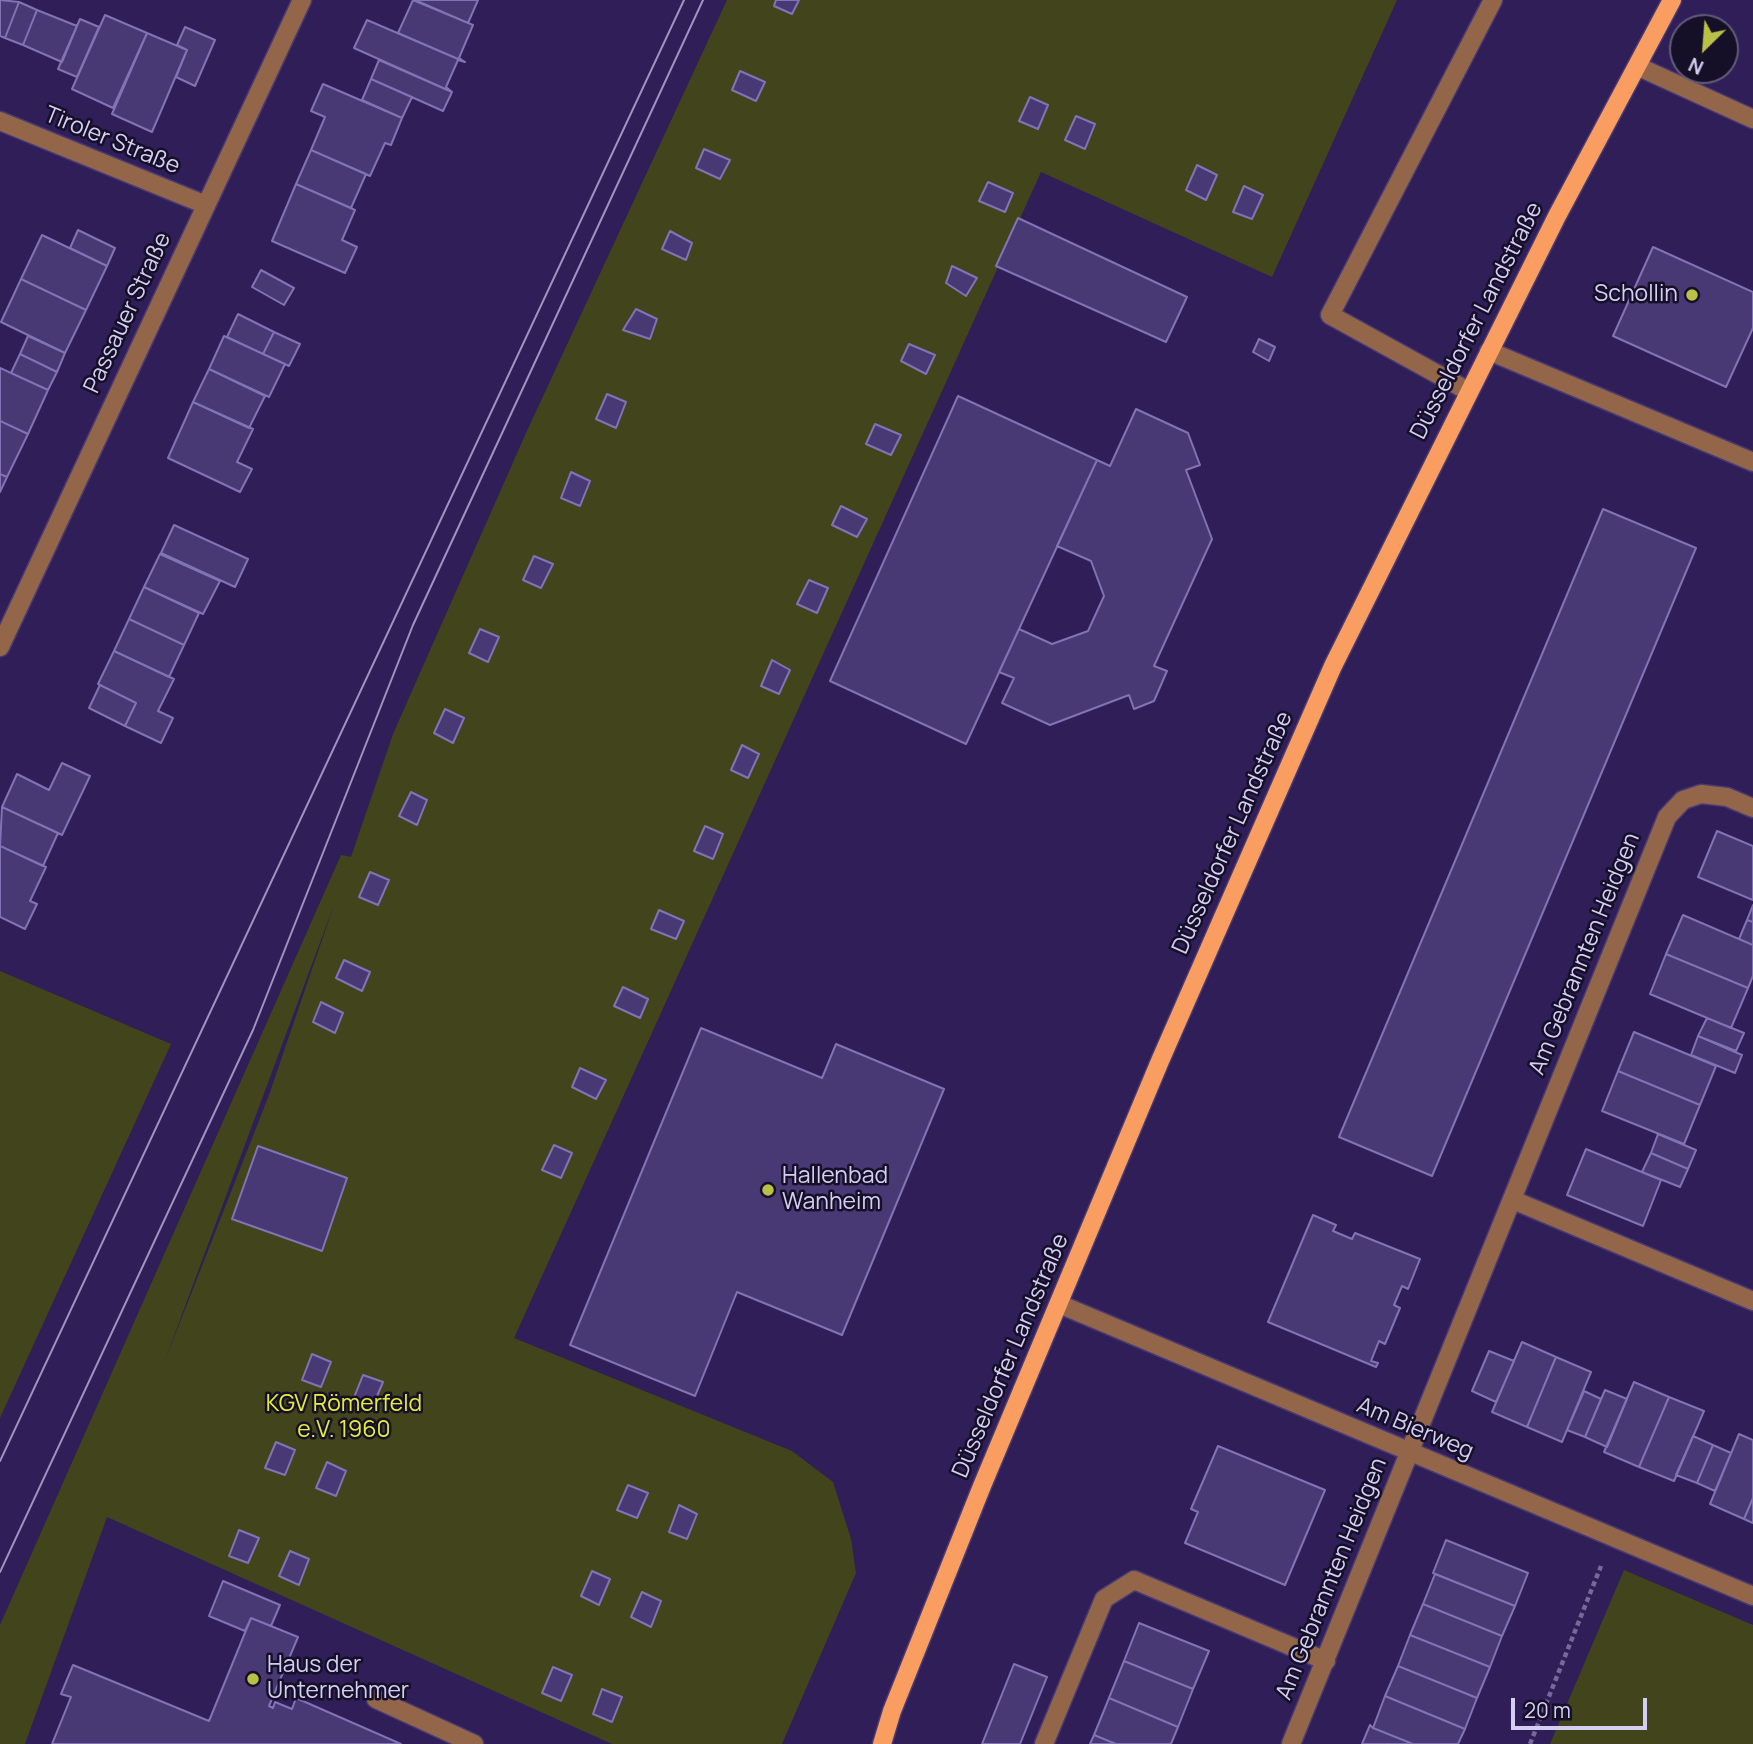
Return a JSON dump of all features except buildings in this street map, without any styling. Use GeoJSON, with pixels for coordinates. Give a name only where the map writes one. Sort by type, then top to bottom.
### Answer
{"type":"FeatureCollection","features":[{"type":"Feature","properties":{"kind":"main road","name":"Düsseldorfer Landstraße"},"geometry":{"type":"LineString","coordinates":[[882,1744],[892,1712],[1160,1061],[1333,666],[1468,391],[1672,0]]}},
{"type":"Feature","properties":{"kind":"main road","name":"Düsseldorfer Landstraße"},"geometry":{"type":"LineString","coordinates":[[870,1744],[892,1712]]}},
{"type":"Feature","properties":{"kind":"street","name":"Passauer Straße"},"geometry":{"type":"LineString","coordinates":[[0,647],[302,0]]}},
{"type":"Feature","properties":{"kind":"street"},"geometry":{"type":"LineString","coordinates":[[1468,391],[1330,314],[1493,0]]}},
{"type":"Feature","properties":{"kind":"street"},"geometry":{"type":"LineString","coordinates":[[1639,67],[1753,119]]}},
{"type":"Feature","properties":{"kind":"street","name":"Tiroler Straße"},"geometry":{"type":"LineString","coordinates":[[0,121],[206,205]]}},
{"type":"Feature","properties":{"kind":"street"},"geometry":{"type":"LineString","coordinates":[[1489,351],[1753,462]]}},
{"type":"Feature","properties":{"kind":"street","name":"Am Gebrannten Heidgen"},"geometry":{"type":"LineString","coordinates":[[1292,1744],[1667,817],[1683,800],[1701,794],[1727,797],[1753,808]]}},
{"type":"Feature","properties":{"kind":"street"},"geometry":{"type":"LineString","coordinates":[[1513,1200],[1753,1301]]}},
{"type":"Feature","properties":{"kind":"street","name":"Am Bierweg"},"geometry":{"type":"LineString","coordinates":[[1059,1304],[1409,1454],[1753,1596]]}},
{"type":"Feature","properties":{"kind":"street"},"geometry":{"type":"LineString","coordinates":[[1044,1744],[1104,1599],[1134,1580],[1326,1661]]}},
{"type":"Feature","properties":{"kind":"street"},"geometry":{"type":"LineString","coordinates":[[376,1699],[474,1744]]}},
{"type":"Feature","properties":{"kind":"path"},"geometry":{"type":"LineString","coordinates":[[1530,1744],[1613,1537]]}},
{"type":"Feature","properties":{"kind":"green space","name":"KGV Römerfeld e.V. 1960"},"geometry":{"type":"Polygon","coordinates":[[[727,0],[1397,0],[1272,277],[1041,172],[514,1338],[792,1451],[833,1482],[851,1539],[856,1573],[782,1744],[612,1744],[107,1517],[25,1744],[0,1744],[0,1625],[341,855],[351,857],[393,734],[526,433],[727,0]],[[335,902],[164,1363],[269,1095],[335,902]]]}},
{"type":"Feature","properties":{"kind":"green space"},"geometry":{"type":"Polygon","coordinates":[[[0,971],[171,1044],[0,1418],[0,971]]]}},
{"type":"Feature","properties":{"kind":"green space"},"geometry":{"type":"Polygon","coordinates":[[[1624,1570],[1753,1625],[1753,1744],[1550,1744],[1624,1570]]]}},
{"type":"Feature","properties":{"kind":"tram line"},"geometry":{"type":"LineString","coordinates":[[0,1461],[684,0]]}},
{"type":"Feature","properties":{"kind":"tram line"},"geometry":{"type":"LineString","coordinates":[[0,1572],[253,1030],[413,625],[703,0]]}},
{"type":"Feature","properties":{"kind":"place","name":"Schollin"},"geometry":{"type":"Point","coordinates":[1692,295]}},
{"type":"Feature","properties":{"kind":"place","name":"Hallenbad Wanheim"},"geometry":{"type":"Point","coordinates":[768,1190]}},
{"type":"Feature","properties":{"kind":"place","name":"Haus der Unternehmer"},"geometry":{"type":"Point","coordinates":[253,1679]}}]}
